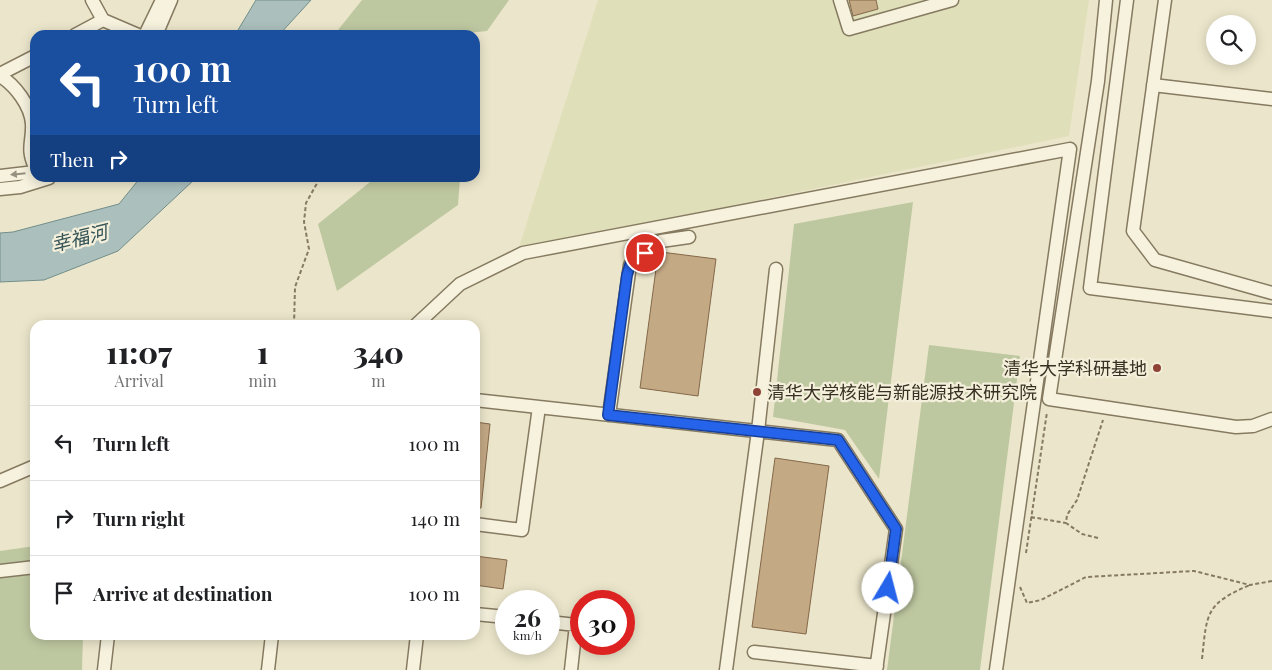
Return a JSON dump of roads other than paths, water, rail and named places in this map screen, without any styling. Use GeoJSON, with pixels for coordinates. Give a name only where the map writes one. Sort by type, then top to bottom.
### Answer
{"type":"FeatureCollection","features":[{"type":"Feature","properties":{"kind":"street"},"geometry":{"type":"LineString","coordinates":[[92,0],[103,20],[126,30]]}},
{"type":"Feature","properties":{"kind":"street"},"geometry":{"type":"LineString","coordinates":[[147,30],[162,0]]}},
{"type":"Feature","properties":{"kind":"street"},"geometry":{"type":"LineString","coordinates":[[158,30],[171,0]]}},
{"type":"Feature","properties":{"kind":"street"},"geometry":{"type":"LineString","coordinates":[[840,0],[849,29],[952,0]]}},
{"type":"Feature","properties":{"kind":"street"},"geometry":{"type":"LineString","coordinates":[[1106,0],[1098,81],[1049,399],[1236,427],[1253,426],[1272,418]]}},
{"type":"Feature","properties":{"kind":"street"},"geometry":{"type":"LineString","coordinates":[[1128,0],[1090,288],[1272,311]]}},
{"type":"Feature","properties":{"kind":"street"},"geometry":{"type":"LineString","coordinates":[[1165,0],[1133,231],[1154,260],[1272,292]]}},
{"type":"Feature","properties":{"kind":"street"},"geometry":{"type":"LineString","coordinates":[[84,30],[103,20]]}},
{"type":"Feature","properties":{"kind":"street"},"geometry":{"type":"LineString","coordinates":[[30,59],[0,75],[11,83],[30,117]]}},
{"type":"Feature","properties":{"kind":"street"},"geometry":{"type":"LineString","coordinates":[[1153,84],[1272,99]]}},
{"type":"Feature","properties":{"kind":"street"},"geometry":{"type":"LineString","coordinates":[[421,320],[460,284],[523,253],[1070,149],[996,670]]}},
{"type":"Feature","properties":{"kind":"street"},"geometry":{"type":"LineString","coordinates":[[0,176],[30,173]]}},
{"type":"Feature","properties":{"kind":"street"},"geometry":{"type":"LineString","coordinates":[[0,189],[20,187],[36,182]]}},
{"type":"Feature","properties":{"kind":"street"},"geometry":{"type":"LineString","coordinates":[[608,415],[630,265],[661,241],[689,236]]}},
{"type":"Feature","properties":{"kind":"street"},"geometry":{"type":"LineString","coordinates":[[726,670],[758,431],[776,269]]}},
{"type":"Feature","properties":{"kind":"street"},"geometry":{"type":"LineString","coordinates":[[480,401],[838,440],[896,529],[877,668],[754,652]]}},
{"type":"Feature","properties":{"kind":"street"},"geometry":{"type":"LineString","coordinates":[[480,525],[522,530],[539,407]]}},
{"type":"Feature","properties":{"kind":"street"},"geometry":{"type":"LineString","coordinates":[[0,482],[30,468]]}},
{"type":"Feature","properties":{"kind":"street"},"geometry":{"type":"LineString","coordinates":[[0,570],[30,567]]}},
{"type":"Feature","properties":{"kind":"street"},"geometry":{"type":"LineString","coordinates":[[480,614],[495,616]]}},
{"type":"Feature","properties":{"kind":"street"},"geometry":{"type":"LineString","coordinates":[[560,623],[576,625],[571,670]]}},
{"type":"Feature","properties":{"kind":"street"},"geometry":{"type":"LineString","coordinates":[[104,670],[107,640]]}},
{"type":"Feature","properties":{"kind":"street"},"geometry":{"type":"LineString","coordinates":[[268,670],[271,640]]}},
{"type":"Feature","properties":{"kind":"street"},"geometry":{"type":"LineString","coordinates":[[413,670],[417,640]]}},
{"type":"Feature","properties":{"kind":"water"},"geometry":{"type":"Polygon","coordinates":[[[256,0],[311,0],[284,30],[238,30],[256,0]]]}},
{"type":"Feature","properties":{"kind":"water","name":"幸福河"},"geometry":{"type":"Polygon","coordinates":[[[137,182],[192,182],[118,251],[44,280],[0,282],[0,233],[13,232],[119,204],[137,182]]]}},
{"type":"Feature","properties":{"kind":"place","name":"清华大学科研基地"},"geometry":{"type":"Point","coordinates":[1157,368]}},
{"type":"Feature","properties":{"kind":"place","name":"清华大学核能与新能源技术研究院"},"geometry":{"type":"Point","coordinates":[757,392]}}]}
